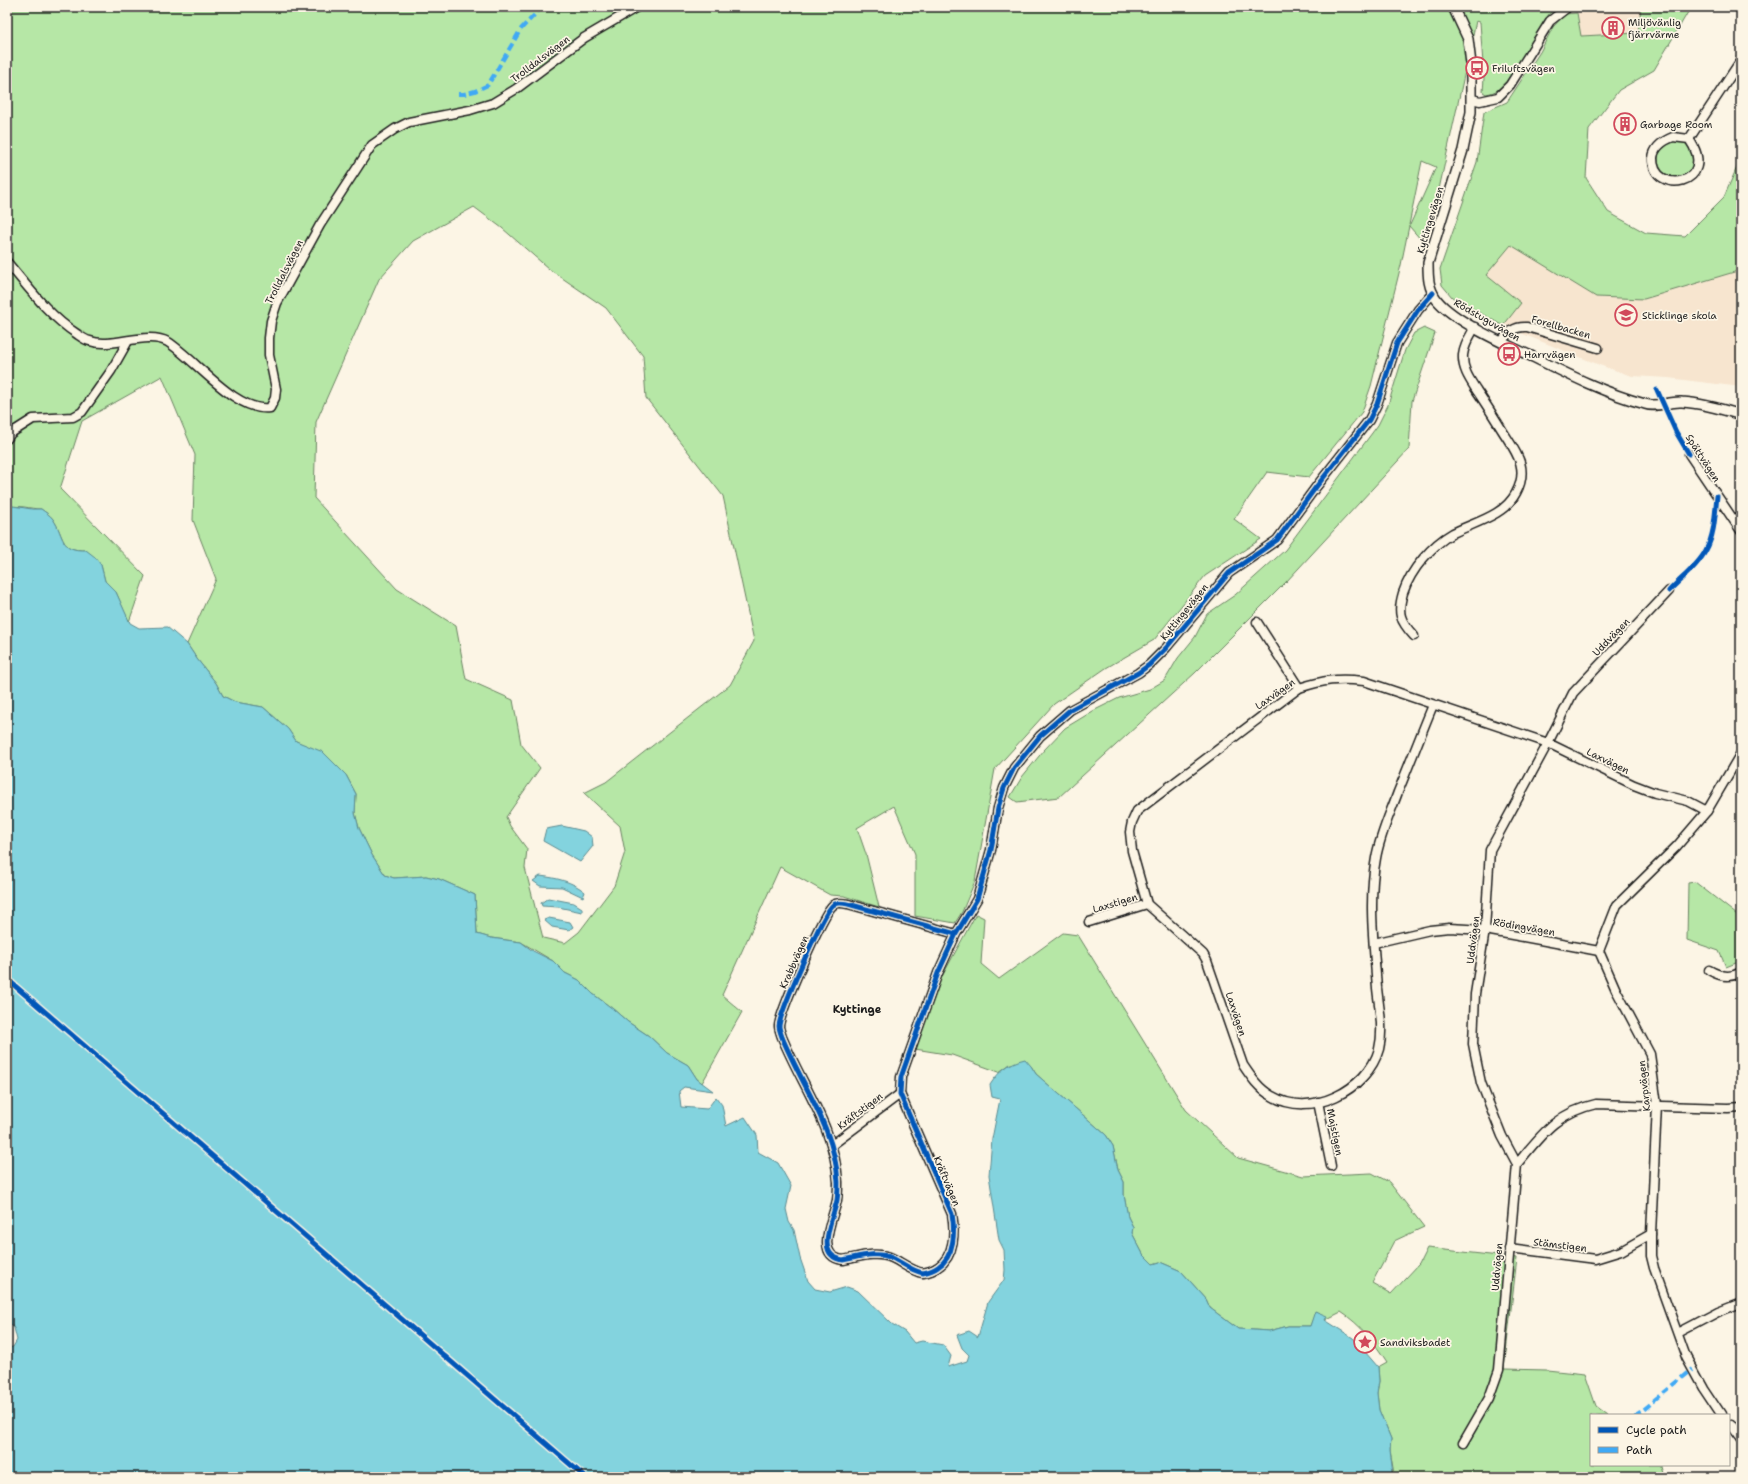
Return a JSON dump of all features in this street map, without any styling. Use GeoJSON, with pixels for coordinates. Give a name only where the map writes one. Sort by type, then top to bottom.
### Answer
{"type":"FeatureCollection","features":[{"type":"Feature","properties":{"kind":"street","name":"Trolldalsvägen"},"geometry":{"type":"LineString","coordinates":[[7,262],[44,305],[62,323],[76,334],[89,341],[100,343],[152,338],[165,341],[187,356],[208,378],[234,397],[254,407],[264,409],[270,408],[275,398],[276,389],[269,356],[269,338],[271,321],[277,303],[320,225],[372,145],[395,128],[409,122],[470,110],[493,103],[516,89],[584,38],[638,7]]}},
{"type":"Feature","properties":{"kind":"street","name":"Kyttingevägen"},"geometry":{"type":"LineString","coordinates":[[956,934],[977,899],[991,850],[998,808],[1004,788],[1014,768],[1026,751],[1040,736],[1070,710],[1138,673],[1149,665],[1166,648],[1229,573],[1277,540],[1316,487],[1369,420],[1377,404],[1397,343],[1418,310],[1433,292],[1428,277],[1428,263],[1463,150],[1471,112],[1471,64],[1468,39],[1453,7]]}},
{"type":"Feature","properties":{"kind":"street"},"geometry":{"type":"LineString","coordinates":[[1472,99],[1480,101],[1498,97],[1510,85],[1550,21],[1568,7]]}},
{"type":"Feature","properties":{"kind":"street"},"geometry":{"type":"LineString","coordinates":[[1690,138],[1741,60]]}},
{"type":"Feature","properties":{"kind":"street"},"geometry":{"type":"LineString","coordinates":[[1673,137],[1690,138],[1698,154],[1699,165],[1692,176],[1680,182],[1668,181],[1658,175],[1653,164],[1653,154],[1657,147],[1664,140],[1673,137]]}},
{"type":"Feature","properties":{"kind":"street","name":"Rödstuguvägen"},"geometry":{"type":"LineString","coordinates":[[1433,292],[1444,308],[1450,313],[1501,342],[1577,378],[1647,405],[1682,402],[1741,415]]}},
{"type":"Feature","properties":{"kind":"street","name":"Forellbacken"},"geometry":{"type":"LineString","coordinates":[[1501,342],[1510,331],[1518,326],[1527,327],[1598,348]]}},
{"type":"Feature","properties":{"kind":"street"},"geometry":{"type":"LineString","coordinates":[[1414,636],[1404,626],[1400,612],[1403,593],[1412,575],[1422,561],[1439,544],[1453,534],[1504,508],[1512,500],[1520,483],[1522,474],[1519,456],[1464,367],[1466,345],[1475,327]]}},
{"type":"Feature","properties":{"kind":"street"},"geometry":{"type":"LineString","coordinates":[[7,439],[12,433],[33,419],[73,417],[82,412],[111,371],[128,340]]}},
{"type":"Feature","properties":{"kind":"street","name":"Spättvägen"},"geometry":{"type":"LineString","coordinates":[[1689,454],[1741,531]]}},
{"type":"Feature","properties":{"kind":"street","name":"Uddvägen"},"geometry":{"type":"LineString","coordinates":[[1463,1443],[1489,1398],[1499,1370],[1517,1164],[1502,1136],[1481,1083],[1473,1053],[1475,994],[1485,930],[1490,850],[1548,743],[1573,693],[1669,591]]}},
{"type":"Feature","properties":{"kind":"street"},"geometry":{"type":"LineString","coordinates":[[1257,622],[1299,688]]}},
{"type":"Feature","properties":{"kind":"street","name":"Laxvägen"},"geometry":{"type":"LineString","coordinates":[[1433,705],[1383,832],[1376,856],[1373,878],[1372,922],[1381,1034],[1374,1062],[1364,1077],[1346,1092],[1330,1099],[1318,1102],[1300,1104],[1286,1102],[1272,1096],[1251,1078],[1243,1065],[1208,961],[1193,944],[1147,904],[1130,839],[1132,822],[1138,811],[1299,688],[1324,680],[1345,679],[1364,681],[1548,743],[1634,785],[1655,793],[1688,801],[1707,810]]}},
{"type":"Feature","properties":{"kind":"street"},"geometry":{"type":"LineString","coordinates":[[1598,951],[1617,905],[1677,846],[1707,810],[1741,753]]}},
{"type":"Feature","properties":{"kind":"street","name":"Krabbvägen"},"geometry":{"type":"LineString","coordinates":[[832,1145],[824,1122],[787,1050],[779,1026],[786,1003],[827,913],[833,905],[839,903],[848,904],[956,934]]}},
{"type":"Feature","properties":{"kind":"street","name":"Laxstigen"},"geometry":{"type":"LineString","coordinates":[[1089,922],[1147,904]]}},
{"type":"Feature","properties":{"kind":"street","name":"Rödingvägen"},"geometry":{"type":"LineString","coordinates":[[1374,943],[1430,930],[1449,928],[1485,930],[1598,951]]}},
{"type":"Feature","properties":{"kind":"street","name":"Kräftvägen"},"geometry":{"type":"LineString","coordinates":[[832,1145],[837,1178],[837,1200],[826,1243],[833,1256],[838,1260],[843,1260],[877,1254],[884,1255],[913,1270],[923,1273],[939,1267],[945,1260],[953,1240],[954,1227],[952,1214],[900,1094],[901,1077],[938,973],[956,934]]}},
{"type":"Feature","properties":{"kind":"street","name":"Karpvägen"},"geometry":{"type":"LineString","coordinates":[[1598,951],[1616,990],[1650,1054],[1657,1106],[1651,1234],[1651,1256],[1654,1268],[1690,1363],[1703,1388],[1720,1414]]}},
{"type":"Feature","properties":{"kind":"street"},"geometry":{"type":"LineString","coordinates":[[1709,970],[1718,975],[1728,976],[1741,972]]}},
{"type":"Feature","properties":{"kind":"street","name":"Kräftstigen"},"geometry":{"type":"LineString","coordinates":[[832,1145],[900,1094]]}},
{"type":"Feature","properties":{"kind":"street","name":"Majstigen"},"geometry":{"type":"LineString","coordinates":[[1318,1102],[1331,1166]]}},
{"type":"Feature","properties":{"kind":"street"},"geometry":{"type":"LineString","coordinates":[[1517,1164],[1543,1133],[1559,1119],[1571,1112],[1596,1104],[1728,1108],[1741,1107]]}},
{"type":"Feature","properties":{"kind":"street","name":"Stämstigen"},"geometry":{"type":"LineString","coordinates":[[1509,1248],[1595,1259],[1621,1251],[1651,1234]]}},
{"type":"Feature","properties":{"kind":"street"},"geometry":{"type":"LineString","coordinates":[[1678,1333],[1741,1302]]}},
{"type":"Feature","properties":{"kind":"street"},"geometry":{"type":"LineString","coordinates":[[1730,1427],[1741,1442]]}},
{"type":"Feature","properties":{"kind":"shaded area"},"geometry":{"type":"Polygon","coordinates":[[[1614,7],[1641,7],[1638,33],[1581,36],[1577,13],[1614,7]]]}},
{"type":"Feature","properties":{"kind":"shaded area","name":"Sticklinge skola"},"geometry":{"type":"Polygon","coordinates":[[[1511,244],[1596,297],[1644,299],[1741,270],[1741,387],[1668,378],[1632,376],[1602,366],[1503,326],[1520,303],[1486,275],[1511,244]]]}},
{"type":"Feature","properties":{"kind":"green space"},"geometry":{"type":"Polygon","coordinates":[[[7,7],[1558,7],[1549,14],[1508,81],[1496,91],[1486,94],[1483,92],[1484,78],[1480,22],[1476,21],[1432,221],[1422,241],[1409,226],[1401,265],[1371,386],[1362,412],[1309,477],[1267,472],[1234,519],[1261,539],[1205,576],[1154,640],[1106,668],[1054,704],[995,769],[975,881],[962,912],[955,923],[915,916],[915,854],[894,806],[857,828],[866,854],[879,907],[844,896],[830,895],[780,867],[722,995],[742,1012],[702,1083],[697,1079],[688,1065],[667,1053],[649,1036],[628,1022],[593,994],[579,980],[565,973],[553,961],[521,942],[491,938],[477,934],[475,895],[439,879],[426,876],[394,878],[385,875],[372,855],[359,828],[355,813],[356,794],[346,775],[335,765],[309,747],[296,741],[288,729],[263,707],[235,702],[223,696],[216,683],[187,644],[216,579],[193,520],[195,455],[162,376],[82,421],[60,489],[145,576],[129,622],[116,592],[105,581],[101,565],[86,550],[77,550],[67,545],[50,516],[41,509],[20,507],[7,508],[7,7]],[[1422,161],[1409,225],[1436,167],[1422,161]],[[474,207],[413,241],[379,279],[316,422],[314,498],[397,589],[456,626],[466,679],[513,700],[521,744],[540,768],[506,817],[510,826],[527,849],[525,868],[543,938],[565,943],[579,932],[614,886],[625,852],[620,826],[584,793],[606,782],[730,685],[754,641],[723,496],[646,398],[643,356],[606,308],[549,269],[502,228],[474,207]]]}},
{"type":"Feature","properties":{"kind":"green space"},"geometry":{"type":"Polygon","coordinates":[[[1641,7],[1691,7],[1654,70],[1619,90],[1589,129],[1586,178],[1608,212],[1646,233],[1685,236],[1724,197],[1741,158],[1741,270],[1644,299],[1596,297],[1511,245],[1486,275],[1521,303],[1503,326],[1452,297],[1442,285],[1440,269],[1477,162],[1484,112],[1507,102],[1540,52],[1553,27],[1565,14],[1577,13],[1581,36],[1638,33],[1641,7]]]}},
{"type":"Feature","properties":{"kind":"green space"},"geometry":{"type":"Polygon","coordinates":[[[1680,141],[1689,146],[1693,152],[1693,166],[1689,172],[1680,177],[1672,177],[1663,172],[1659,166],[1658,155],[1663,146],[1669,142],[1680,141]]]}},
{"type":"Feature","properties":{"kind":"green space"},"geometry":{"type":"Polygon","coordinates":[[[1424,328],[1435,333],[1412,401],[1409,449],[1286,582],[1195,673],[1059,797],[1017,802],[1010,797],[1022,777],[1044,750],[1065,728],[1093,711],[1119,698],[1150,689],[1165,680],[1178,658],[1195,637],[1207,614],[1235,595],[1285,550],[1378,425],[1388,405],[1405,350],[1414,333],[1424,328]]]}},
{"type":"Feature","properties":{"kind":"green space"},"geometry":{"type":"Polygon","coordinates":[[[1695,882],[1741,918],[1741,961],[1726,967],[1719,951],[1687,940],[1688,883],[1695,882]]]}},
{"type":"Feature","properties":{"kind":"green space"},"geometry":{"type":"Polygon","coordinates":[[[976,914],[984,918],[981,964],[999,979],[1063,933],[1078,935],[1186,1110],[1238,1158],[1303,1176],[1372,1173],[1389,1182],[1424,1227],[1394,1241],[1372,1283],[1391,1294],[1419,1264],[1427,1248],[1517,1258],[1504,1369],[1547,1370],[1585,1374],[1596,1406],[1607,1414],[1590,1414],[1590,1466],[1661,1466],[1665,1477],[1397,1477],[1394,1474],[1390,1450],[1391,1439],[1379,1410],[1377,1393],[1379,1381],[1378,1367],[1387,1362],[1361,1328],[1341,1312],[1325,1320],[1316,1311],[1310,1326],[1288,1326],[1269,1331],[1238,1329],[1210,1308],[1206,1299],[1181,1271],[1160,1262],[1153,1264],[1143,1254],[1132,1233],[1133,1227],[1128,1217],[1124,1195],[1124,1182],[1118,1170],[1113,1146],[1106,1135],[1036,1074],[1031,1066],[1010,1064],[999,1072],[952,1055],[915,1049],[939,982],[976,914]]]}},
{"type":"Feature","properties":{"kind":"water"},"geometry":{"type":"Polygon","coordinates":[[[13,506],[41,509],[53,519],[64,542],[67,545],[77,550],[86,550],[95,557],[101,565],[105,581],[116,592],[130,623],[139,628],[167,627],[187,644],[216,683],[223,696],[235,702],[263,707],[288,729],[296,741],[323,752],[346,775],[356,794],[355,813],[359,828],[372,855],[385,875],[394,878],[426,876],[439,879],[475,895],[477,934],[491,938],[521,942],[533,951],[553,961],[565,973],[579,980],[593,994],[628,1022],[649,1036],[667,1053],[688,1065],[697,1079],[713,1091],[684,1087],[679,1091],[681,1107],[707,1109],[716,1097],[722,1105],[726,1126],[745,1117],[757,1135],[758,1152],[778,1163],[791,1186],[786,1209],[789,1222],[794,1230],[800,1258],[808,1281],[815,1289],[830,1292],[847,1287],[858,1291],[892,1324],[905,1332],[914,1343],[922,1341],[943,1345],[951,1356],[948,1367],[967,1361],[969,1355],[962,1348],[957,1335],[969,1331],[978,1337],[988,1302],[1004,1280],[1005,1270],[1004,1250],[999,1240],[989,1175],[992,1139],[1000,1099],[992,1097],[990,1085],[1004,1068],[1025,1059],[1036,1074],[1106,1135],[1113,1146],[1118,1170],[1124,1182],[1124,1195],[1128,1217],[1133,1227],[1132,1233],[1143,1254],[1153,1264],[1160,1262],[1181,1271],[1206,1299],[1210,1308],[1238,1329],[1269,1331],[1288,1326],[1310,1326],[1315,1311],[1327,1316],[1325,1320],[1353,1338],[1378,1367],[1379,1381],[1377,1393],[1379,1410],[1391,1439],[1390,1450],[1393,1474],[1397,1477],[7,1477],[7,1348],[13,1347],[17,1340],[14,1328],[7,1320],[7,508],[13,506]]]}},
{"type":"Feature","properties":{"kind":"water"},"geometry":{"type":"Polygon","coordinates":[[[562,826],[584,831],[592,837],[593,846],[580,862],[543,841],[546,829],[562,826]]]}},
{"type":"Feature","properties":{"kind":"water"},"geometry":{"type":"Polygon","coordinates":[[[540,876],[558,879],[575,885],[585,892],[583,897],[562,887],[540,886],[533,881],[540,876]]]}},
{"type":"Feature","properties":{"kind":"water"},"geometry":{"type":"Polygon","coordinates":[[[548,898],[574,903],[582,908],[582,912],[558,907],[542,906],[541,903],[548,898]]]}},
{"type":"Feature","properties":{"kind":"water"},"geometry":{"type":"Polygon","coordinates":[[[549,918],[570,922],[573,927],[569,930],[552,927],[544,920],[549,918]]]}},
{"type":"Feature","properties":{"kind":"ferry route"},"geometry":{"type":"LineString","coordinates":[[7,979],[585,1477]]}},
{"type":"Feature","properties":{"kind":"marked path"},"geometry":{"type":"LineString","coordinates":[[458,94],[475,91],[488,85],[521,29],[542,7]]}},
{"type":"Feature","properties":{"kind":"marked path"},"geometry":{"type":"LineString","coordinates":[[1637,1414],[1693,1369]]}},
{"type":"Feature","properties":{"kind":"cycle path"},"geometry":{"type":"LineString","coordinates":[[956,934],[848,904],[835,904],[820,925],[786,1002],[779,1026],[780,1032],[824,1125],[836,1162],[838,1196],[830,1225],[827,1244],[829,1251],[834,1257],[843,1260],[868,1255],[886,1256],[915,1271],[923,1273],[938,1267],[944,1262],[951,1250],[953,1235],[952,1214],[900,1094],[901,1077],[938,973],[956,934],[977,899],[991,850],[998,808],[1004,788],[1014,768],[1040,736],[1070,710],[1138,673],[1149,665],[1166,648],[1229,573],[1277,540],[1316,487],[1369,420],[1377,404],[1397,343],[1418,310],[1433,293]]}},
{"type":"Feature","properties":{"kind":"cycle path"},"geometry":{"type":"LineString","coordinates":[[1657,390],[1676,432],[1689,454]]}},
{"type":"Feature","properties":{"kind":"cycle path"},"geometry":{"type":"LineString","coordinates":[[1669,591],[1694,567],[1703,556],[1709,544],[1713,530],[1717,496]]}},
{"type":"Feature","properties":{"kind":"cycle path"},"geometry":{"type":"LineString","coordinates":[[7,979],[585,1477]]}},
{"type":"Feature","properties":{"kind":"place","name":"Miljövänlig fjärrvärme"},"geometry":{"type":"Point","coordinates":[1613,28]}},
{"type":"Feature","properties":{"kind":"place","name":"Friluftsvägen"},"geometry":{"type":"Point","coordinates":[1477,68]}},
{"type":"Feature","properties":{"kind":"place","name":"Garbage Room"},"geometry":{"type":"Point","coordinates":[1625,124]}},
{"type":"Feature","properties":{"kind":"place","name":"Sticklinge skola"},"geometry":{"type":"Point","coordinates":[1626,315]}},
{"type":"Feature","properties":{"kind":"place","name":"Harrvägen"},"geometry":{"type":"Point","coordinates":[1509,354]}},
{"type":"Feature","properties":{"kind":"place","name":"Sandviksbadet"},"geometry":{"type":"Point","coordinates":[1365,1342]}},
{"type":"Feature","properties":{"kind":"district","name":"Kyttinge"},"geometry":{"type":"Point","coordinates":[857,1009]}}]}
